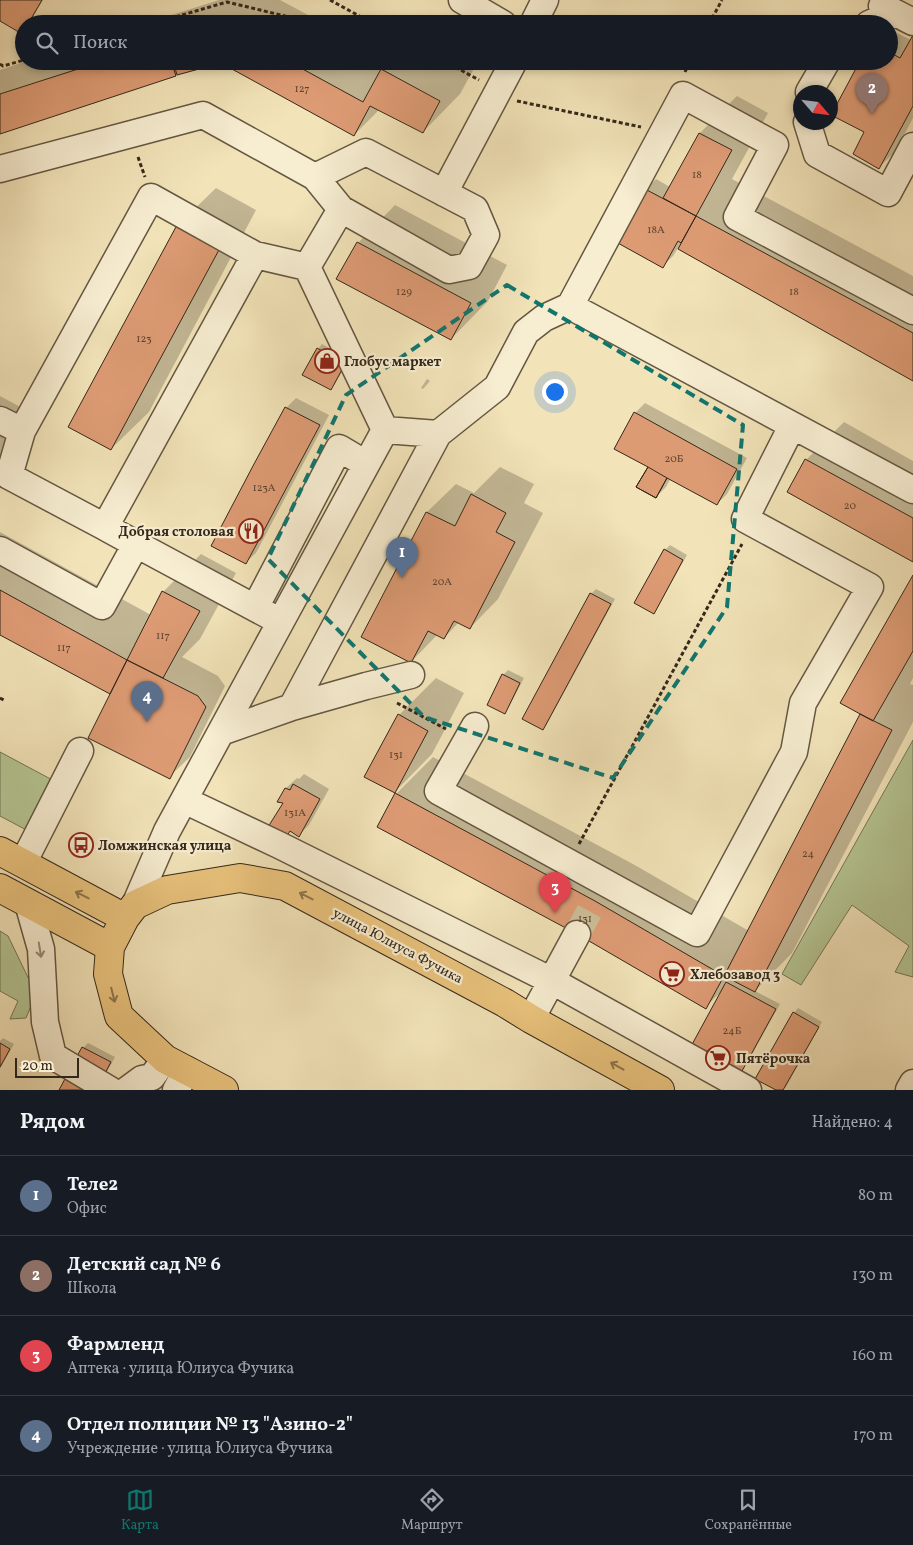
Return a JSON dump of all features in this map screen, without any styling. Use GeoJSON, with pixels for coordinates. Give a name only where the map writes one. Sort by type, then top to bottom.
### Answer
{"type":"FeatureCollection","features":[{"type":"Feature","properties":{"kind":"main road"},"geometry":{"type":"LineString","coordinates":[[11,857],[130,912],[110,946],[108,974],[119,1016],[176,1073],[224,1090]]}},
{"type":"Feature","properties":{"kind":"main road","name":"улица Юлиуса Фучика"},"geometry":{"type":"LineString","coordinates":[[130,912],[166,890],[240,878],[285,886],[497,998],[531,1019],[660,1090]]}},
{"type":"Feature","properties":{"kind":"main road"},"geometry":{"type":"LineString","coordinates":[[0,888],[110,946]]}},
{"type":"Feature","properties":{"kind":"street"},"geometry":{"type":"LineString","coordinates":[[462,0],[488,15]]}},
{"type":"Feature","properties":{"kind":"street"},"geometry":{"type":"LineString","coordinates":[[538,15],[545,0]]}},
{"type":"Feature","properties":{"kind":"street"},"geometry":{"type":"LineString","coordinates":[[444,193],[509,70]]}},
{"type":"Feature","properties":{"kind":"street"},"geometry":{"type":"LineString","coordinates":[[813,85],[822,70]]}},
{"type":"Feature","properties":{"kind":"street"},"geometry":{"type":"LineString","coordinates":[[292,707],[438,434],[498,387],[526,332],[544,318],[570,306],[683,95],[775,145],[737,217],[913,311]]}},
{"type":"Feature","properties":{"kind":"street"},"geometry":{"type":"LineString","coordinates":[[0,169],[203,115],[315,176],[341,209],[449,270],[469,266],[486,235],[475,209],[366,152],[315,176]]}},
{"type":"Feature","properties":{"kind":"street"},"geometry":{"type":"LineString","coordinates":[[810,130],[817,154],[888,193],[913,146]]}},
{"type":"Feature","properties":{"kind":"street"},"geometry":{"type":"LineString","coordinates":[[280,622],[105,527],[4,484],[11,426],[151,196],[255,255],[307,267]]}},
{"type":"Feature","properties":{"kind":"street"},"geometry":{"type":"LineString","coordinates":[[307,267],[341,209]]}},
{"type":"Feature","properties":{"kind":"street"},"geometry":{"type":"LineString","coordinates":[[105,527],[255,255]]}},
{"type":"Feature","properties":{"kind":"street"},"geometry":{"type":"LineString","coordinates":[[307,267],[385,430]]}},
{"type":"Feature","properties":{"kind":"street"},"geometry":{"type":"LineString","coordinates":[[570,306],[913,490]]}},
{"type":"Feature","properties":{"kind":"street"},"geometry":{"type":"LineString","coordinates":[[471,733],[438,791],[569,862],[600,892],[697,933],[794,752],[803,703],[870,586],[745,519],[792,426]]}},
{"type":"Feature","properties":{"kind":"street"},"geometry":{"type":"LineString","coordinates":[[385,430],[438,434]]}},
{"type":"Feature","properties":{"kind":"street"},"geometry":{"type":"LineString","coordinates":[[130,912],[167,831],[385,430]]}},
{"type":"Feature","properties":{"kind":"street"},"geometry":{"type":"LineString","coordinates":[[255,608],[338,448],[366,464]]}},
{"type":"Feature","properties":{"kind":"street"},"geometry":{"type":"LineString","coordinates":[[0,550],[102,606],[136,544]]}},
{"type":"Feature","properties":{"kind":"street"},"geometry":{"type":"LineString","coordinates":[[221,732],[292,707],[411,675]]}},
{"type":"Feature","properties":{"kind":"street"},"geometry":{"type":"LineString","coordinates":[[11,857],[80,751]]}},
{"type":"Feature","properties":{"kind":"street"},"geometry":{"type":"LineString","coordinates":[[184,800],[279,845],[552,981],[748,1090]]}},
{"type":"Feature","properties":{"kind":"street"},"geometry":{"type":"LineString","coordinates":[[28,903],[41,950],[45,1022],[53,1056],[110,1090]]}},
{"type":"Feature","properties":{"kind":"street"},"geometry":{"type":"LineString","coordinates":[[531,1019],[577,934]]}},
{"type":"Feature","properties":{"kind":"street"},"geometry":{"type":"LineString","coordinates":[[127,1090],[142,1078],[176,1073]]}},
{"type":"Feature","properties":{"kind":"street"},"geometry":{"type":"LineString","coordinates":[[909,1090],[913,1083]]}},
{"type":"Feature","properties":{"kind":"path"},"geometry":{"type":"LineString","coordinates":[[330,0],[358,15]]}},
{"type":"Feature","properties":{"kind":"path"},"geometry":{"type":"LineString","coordinates":[[714,15],[722,0]]}},
{"type":"Feature","properties":{"kind":"path"},"geometry":{"type":"LineString","coordinates":[[182,15],[227,2],[281,15]]}},
{"type":"Feature","properties":{"kind":"path"},"geometry":{"type":"LineString","coordinates":[[0,64],[3,66],[15,63]]}},
{"type":"Feature","properties":{"kind":"path"},"geometry":{"type":"LineString","coordinates":[[461,70],[520,102],[663,132]]}},
{"type":"Feature","properties":{"kind":"path"},"geometry":{"type":"LineString","coordinates":[[131,134],[151,196]]}},
{"type":"Feature","properties":{"kind":"path"},"geometry":{"type":"LineString","coordinates":[[569,862],[753,524]]}},
{"type":"Feature","properties":{"kind":"path"},"geometry":{"type":"LineString","coordinates":[[366,686],[471,733]]}},
{"type":"Feature","properties":{"kind":"path"},"geometry":{"type":"LineString","coordinates":[[0,698],[4,700]]}},
{"type":"Feature","properties":{"kind":"highlighted area"},"geometry":{"type":"Polygon","coordinates":[[[507,285],[743,425],[727,607],[613,778],[424,717],[268,559],[346,395],[507,285]]]}},
{"type":"Feature","properties":{"kind":"green space"},"geometry":{"type":"Polygon","coordinates":[[[913,740],[913,977],[895,972],[909,946],[852,905],[801,985],[782,974],[913,740]]]}},
{"type":"Feature","properties":{"kind":"green space"},"geometry":{"type":"Polygon","coordinates":[[[0,752],[60,784],[34,834],[0,816],[0,752]]]}},
{"type":"Feature","properties":{"kind":"green space"},"geometry":{"type":"Polygon","coordinates":[[[0,931],[8,936],[36,994],[26,1018],[10,1019],[18,1001],[0,991],[0,931]]]}},
{"type":"Feature","properties":{"kind":"building"},"geometry":{"type":"Polygon","coordinates":[[[0,0],[42,0],[33,15],[15,15],[15,30],[0,21],[0,0]]]}},
{"type":"Feature","properties":{"kind":"building"},"geometry":{"type":"Polygon","coordinates":[[[913,35],[913,106],[879,169],[853,154],[864,132],[838,119],[838,102],[855,70],[898,70],[898,57],[900,58],[913,35]]]}},
{"type":"Feature","properties":{"kind":"building"},"geometry":{"type":"Polygon","coordinates":[[[75,70],[174,70],[176,76],[0,134],[0,94],[75,70]]]}},
{"type":"Feature","properties":{"kind":"building"},"geometry":{"type":"Polygon","coordinates":[[[176,70],[195,70],[177,75],[176,70]]]}},
{"type":"Feature","properties":{"kind":"building"},"geometry":{"type":"Polygon","coordinates":[[[234,70],[304,70],[363,102],[380,70],[383,70],[440,101],[423,133],[370,106],[354,136],[234,70]]]}},
{"type":"Feature","properties":{"kind":"building"},"geometry":{"type":"Polygon","coordinates":[[[699,133],[732,150],[696,216],[663,198],[699,133]]]}},
{"type":"Feature","properties":{"kind":"building"},"geometry":{"type":"Polygon","coordinates":[[[645,189],[696,216],[681,243],[678,241],[663,268],[616,242],[645,189]]]}},
{"type":"Feature","properties":{"kind":"building"},"geometry":{"type":"Polygon","coordinates":[[[696,216],[913,333],[913,381],[678,249],[696,216]]]}},
{"type":"Feature","properties":{"kind":"building"},"geometry":{"type":"Polygon","coordinates":[[[177,225],[220,248],[111,450],[68,427],[177,225]]]}},
{"type":"Feature","properties":{"kind":"building"},"geometry":{"type":"Polygon","coordinates":[[[357,242],[471,303],[451,340],[336,279],[357,242]]]}},
{"type":"Feature","properties":{"kind":"building"},"geometry":{"type":"Polygon","coordinates":[[[317,348],[345,364],[331,390],[302,375],[317,348]]]}},
{"type":"Feature","properties":{"kind":"building"},"geometry":{"type":"Polygon","coordinates":[[[285,407],[320,425],[246,564],[211,546],[285,407]]]}},
{"type":"Feature","properties":{"kind":"building"},"geometry":{"type":"Polygon","coordinates":[[[634,412],[737,469],[717,505],[667,478],[656,498],[636,487],[648,467],[614,449],[634,412]]]}},
{"type":"Feature","properties":{"kind":"building"},"geometry":{"type":"Polygon","coordinates":[[[805,459],[913,518],[913,562],[787,492],[805,459]]]}},
{"type":"Feature","properties":{"kind":"building"},"geometry":{"type":"Polygon","coordinates":[[[648,467],[667,478],[656,498],[636,487],[648,467]]]}},
{"type":"Feature","properties":{"kind":"building"},"geometry":{"type":"Polygon","coordinates":[[[471,494],[506,513],[496,532],[515,542],[470,629],[454,621],[444,639],[428,631],[411,663],[361,637],[426,512],[455,526],[471,494]]]}},
{"type":"Feature","properties":{"kind":"building"},"geometry":{"type":"Polygon","coordinates":[[[664,549],[683,560],[654,614],[634,603],[664,549]]]}},
{"type":"Feature","properties":{"kind":"building"},"geometry":{"type":"Polygon","coordinates":[[[913,575],[913,651],[873,721],[840,703],[913,575]]]}},
{"type":"Feature","properties":{"kind":"building"},"geometry":{"type":"Polygon","coordinates":[[[0,590],[127,660],[110,694],[0,635],[0,590]]]}},
{"type":"Feature","properties":{"kind":"building"},"geometry":{"type":"Polygon","coordinates":[[[162,591],[200,611],[163,678],[127,660],[162,591]]]}},
{"type":"Feature","properties":{"kind":"building"},"geometry":{"type":"Polygon","coordinates":[[[590,593],[611,604],[543,730],[522,719],[590,593]]]}},
{"type":"Feature","properties":{"kind":"building"},"geometry":{"type":"Polygon","coordinates":[[[127,660],[198,696],[206,707],[170,779],[88,738],[127,660]]]}},
{"type":"Feature","properties":{"kind":"building"},"geometry":{"type":"Polygon","coordinates":[[[502,674],[520,683],[505,714],[487,705],[502,674]]]}},
{"type":"Feature","properties":{"kind":"building"},"geometry":{"type":"Polygon","coordinates":[[[398,714],[428,731],[395,793],[364,777],[398,714]]]}},
{"type":"Feature","properties":{"kind":"building"},"geometry":{"type":"Polygon","coordinates":[[[860,714],[892,730],[755,992],[724,976],[860,714]]]}},
{"type":"Feature","properties":{"kind":"building"},"geometry":{"type":"Polygon","coordinates":[[[293,784],[320,799],[299,837],[290,831],[287,836],[268,827],[283,803],[277,802],[285,788],[290,790],[293,784]]]}},
{"type":"Feature","properties":{"kind":"building"},"geometry":{"type":"Polygon","coordinates":[[[395,793],[595,901],[724,976],[706,1009],[577,934],[377,827],[395,793]]]}},
{"type":"Feature","properties":{"kind":"building"},"geometry":{"type":"Polygon","coordinates":[[[726,982],[776,1009],[742,1071],[733,1066],[729,1073],[689,1050],[726,982]]]}},
{"type":"Feature","properties":{"kind":"building"},"geometry":{"type":"Polygon","coordinates":[[[793,1012],[819,1027],[783,1090],[776,1090],[755,1079],[793,1012]]]}},
{"type":"Feature","properties":{"kind":"building"},"geometry":{"type":"Polygon","coordinates":[[[0,1043],[10,1049],[0,1067],[0,1043]]]}},
{"type":"Feature","properties":{"kind":"building"},"geometry":{"type":"Polygon","coordinates":[[[82,1047],[111,1062],[96,1090],[59,1090],[82,1047]]]}},
{"type":"Feature","properties":{"kind":"tunnel"},"geometry":{"type":"LineString","coordinates":[[577,934],[595,901]]}},
{"type":"Feature","properties":{"kind":"place","name":"Детский сад № 6"},"geometry":{"type":"Point","coordinates":[872,114]}},
{"type":"Feature","properties":{"kind":"place","name":"Глобус маркет"},"geometry":{"type":"Point","coordinates":[327,361]}},
{"type":"Feature","properties":{"kind":"place","name":"Добрая столовая"},"geometry":{"type":"Point","coordinates":[251,531]}},
{"type":"Feature","properties":{"kind":"place","name":"Теле2"},"geometry":{"type":"Point","coordinates":[402,578]}},
{"type":"Feature","properties":{"kind":"place","name":"Отдел полиции № 13 \"Азино-2\""},"geometry":{"type":"Point","coordinates":[147,722]}},
{"type":"Feature","properties":{"kind":"place","name":"Ломжинская улица"},"geometry":{"type":"Point","coordinates":[81,845]}},
{"type":"Feature","properties":{"kind":"place","name":"Фармленд"},"geometry":{"type":"Point","coordinates":[555,913]}},
{"type":"Feature","properties":{"kind":"place","name":"Хлебозавод 3"},"geometry":{"type":"Point","coordinates":[672,974]}},
{"type":"Feature","properties":{"kind":"place","name":"Пятёрочка"},"geometry":{"type":"Point","coordinates":[718,1058]}}]}
